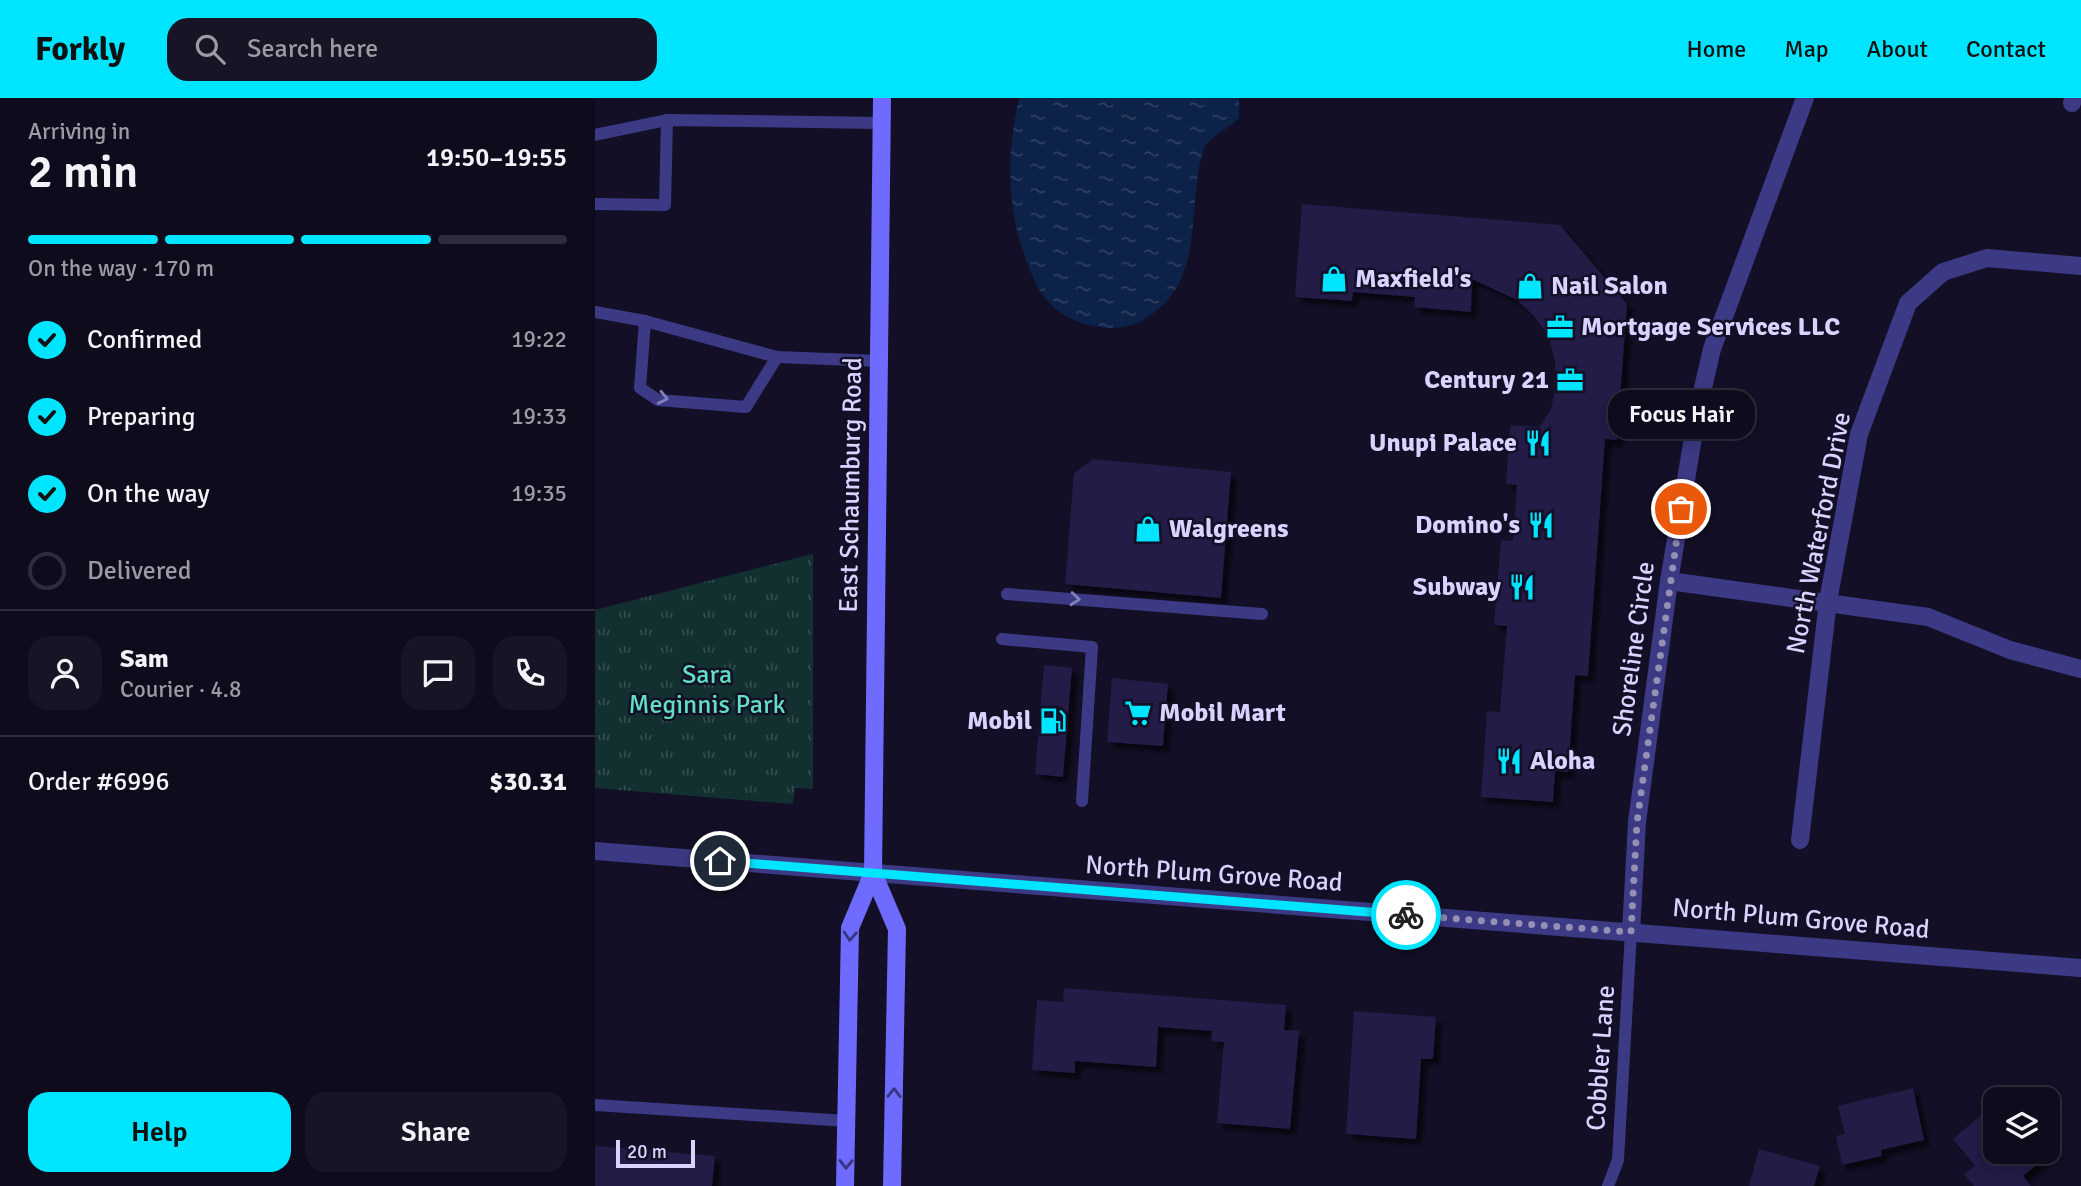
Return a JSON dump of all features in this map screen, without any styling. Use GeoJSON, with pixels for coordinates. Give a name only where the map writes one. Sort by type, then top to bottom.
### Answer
{"type":"FeatureCollection","features":[{"type":"Feature","properties":{"kind":"main road","name":"East Schaumburg Road"},"geometry":{"type":"LineString","coordinates":[[845,1186],[850,928],[873,873],[882,98]]}},
{"type":"Feature","properties":{"kind":"main road","name":"East Schaumburg Road"},"geometry":{"type":"LineString","coordinates":[[873,873],[897,929],[892,1186]]}},
{"type":"Feature","properties":{"kind":"street","name":"Shoreline Circle"},"geometry":{"type":"LineString","coordinates":[[1631,932],[1637,822],[1669,581],[1697,414],[1712,349],[1805,98]]}},
{"type":"Feature","properties":{"kind":"street","name":"North Waterford Drive"},"geometry":{"type":"LineString","coordinates":[[1800,840],[1828,601],[1859,435],[1908,303],[1943,272],[1987,258],[2081,266]]}},
{"type":"Feature","properties":{"kind":"street"},"geometry":{"type":"LineString","coordinates":[[1669,581],[1928,617],[2010,650],[2081,669]]}},
{"type":"Feature","properties":{"kind":"street","name":"North Plum Grove Road"},"geometry":{"type":"LineString","coordinates":[[595,851],[2081,968]]}},
{"type":"Feature","properties":{"kind":"lane"},"geometry":{"type":"LineString","coordinates":[[595,204],[665,205],[667,120]]}},
{"type":"Feature","properties":{"kind":"lane"},"geometry":{"type":"LineString","coordinates":[[595,135],[667,120],[881,122]]}},
{"type":"Feature","properties":{"kind":"lane"},"geometry":{"type":"LineString","coordinates":[[595,312],[645,321],[777,357],[879,361]]}},
{"type":"Feature","properties":{"kind":"lane"},"geometry":{"type":"LineString","coordinates":[[645,321],[640,388],[658,400],[746,407],[777,357]]}},
{"type":"Feature","properties":{"kind":"lane"},"geometry":{"type":"LineString","coordinates":[[1007,594],[1262,614]]}},
{"type":"Feature","properties":{"kind":"lane"},"geometry":{"type":"LineString","coordinates":[[1002,639],[1092,647],[1082,802]]}},
{"type":"Feature","properties":{"kind":"lane","name":"Cobbler Lane"},"geometry":{"type":"LineString","coordinates":[[1608,1186],[1618,1160],[1631,932]]}},
{"type":"Feature","properties":{"kind":"lane"},"geometry":{"type":"LineString","coordinates":[[595,1105],[847,1121]]}},
{"type":"Feature","properties":{"kind":"green space","name":"Sara Meginnis Park"},"geometry":{"type":"Polygon","coordinates":[[[813,554],[813,789],[795,788],[793,804],[595,788],[595,610],[813,554]]]}},
{"type":"Feature","properties":{"kind":"water"},"geometry":{"type":"Polygon","coordinates":[[[1019,98],[1239,98],[1239,118],[1213,138],[1202,154],[1191,245],[1178,286],[1165,303],[1146,318],[1115,328],[1083,324],[1056,309],[1037,285],[1024,254],[1013,210],[1010,165],[1019,98]]]}},
{"type":"Feature","properties":{"kind":"building"},"geometry":{"type":"Polygon","coordinates":[[[1302,204],[1560,225],[1627,304],[1617,440],[1605,439],[1588,676],[1575,675],[1568,772],[1555,771],[1553,802],[1481,797],[1487,711],[1500,712],[1507,626],[1494,625],[1501,540],[1513,541],[1517,485],[1506,484],[1510,425],[1539,427],[1551,410],[1556,385],[1555,361],[1549,338],[1534,316],[1517,300],[1472,279],[1471,312],[1414,307],[1415,297],[1353,292],[1352,301],[1295,297],[1302,204]]]}},
{"type":"Feature","properties":{"kind":"building","name":"Walgreens"},"geometry":{"type":"Polygon","coordinates":[[[1093,459],[1231,472],[1221,598],[1065,584],[1074,473],[1093,459]]]}},
{"type":"Feature","properties":{"kind":"building","name":"Mobil"},"geometry":{"type":"Polygon","coordinates":[[[1044,665],[1072,668],[1063,777],[1035,774],[1044,665]]]}},
{"type":"Feature","properties":{"kind":"building","name":"Mobil Mart"},"geometry":{"type":"Polygon","coordinates":[[[1112,678],[1168,684],[1163,746],[1107,742],[1112,678]]]}},
{"type":"Feature","properties":{"kind":"building"},"geometry":{"type":"Polygon","coordinates":[[[1064,988],[1286,1005],[1284,1030],[1299,1031],[1290,1129],[1217,1123],[1224,1042],[1211,1041],[1212,1031],[1158,1027],[1156,1067],[1075,1061],[1075,1073],[1032,1070],[1037,1000],[1063,1002],[1064,988]]]}},
{"type":"Feature","properties":{"kind":"building"},"geometry":{"type":"Polygon","coordinates":[[[1354,1011],[1436,1017],[1433,1059],[1421,1059],[1416,1139],[1346,1134],[1354,1011]]]}},
{"type":"Feature","properties":{"kind":"building"},"geometry":{"type":"Polygon","coordinates":[[[1913,1088],[1924,1140],[1881,1150],[1882,1156],[1842,1165],[1836,1136],[1845,1134],[1838,1106],[1913,1088]]]}},
{"type":"Feature","properties":{"kind":"building"},"geometry":{"type":"Polygon","coordinates":[[[1983,1113],[1983,1164],[2038,1164],[2023,1176],[2031,1186],[1974,1186],[1964,1174],[1975,1166],[1953,1139],[1983,1113]]]}},
{"type":"Feature","properties":{"kind":"building"},"geometry":{"type":"Polygon","coordinates":[[[595,1146],[715,1156],[712,1186],[595,1186],[595,1146]]]}},
{"type":"Feature","properties":{"kind":"building"},"geometry":{"type":"Polygon","coordinates":[[[1759,1149],[1820,1166],[1814,1186],[1749,1186],[1759,1149]]]}},
{"type":"Feature","properties":{"kind":"way so far"},"geometry":{"type":"LineString","coordinates":[[1406,915],[1631,932],[1637,822],[1681,509]]}},
{"type":"Feature","properties":{"kind":"place","name":"Maxfield's"},"geometry":{"type":"Point","coordinates":[1334,279]}},
{"type":"Feature","properties":{"kind":"place","name":"Nail Salon"},"geometry":{"type":"Point","coordinates":[1530,286]}},
{"type":"Feature","properties":{"kind":"place","name":"Mortgage Services LLC"},"geometry":{"type":"Point","coordinates":[1560,327]}},
{"type":"Feature","properties":{"kind":"place","name":"Century 21"},"geometry":{"type":"Point","coordinates":[1570,380]}},
{"type":"Feature","properties":{"kind":"place","name":"Unupi Palace"},"geometry":{"type":"Point","coordinates":[1538,443]}},
{"type":"Feature","properties":{"kind":"place","name":"Focus Hair"},"geometry":{"type":"Point","coordinates":[1681,509]}},
{"type":"Feature","properties":{"kind":"place","name":"Domino's"},"geometry":{"type":"Point","coordinates":[1541,525]}},
{"type":"Feature","properties":{"kind":"place","name":"Walgreens"},"geometry":{"type":"Point","coordinates":[1148,529]}},
{"type":"Feature","properties":{"kind":"place","name":"Subway"},"geometry":{"type":"Point","coordinates":[1522,587]}},
{"type":"Feature","properties":{"kind":"place","name":"Mobil Mart"},"geometry":{"type":"Point","coordinates":[1138,713]}},
{"type":"Feature","properties":{"kind":"place","name":"Mobil"},"geometry":{"type":"Point","coordinates":[1053,721]}},
{"type":"Feature","properties":{"kind":"place","name":"Aloha"},"geometry":{"type":"Point","coordinates":[1509,761]}},
{"type":"Feature","properties":{"kind":"route"},"geometry":{"type":"LineString","coordinates":[[720,861],[1406,915]]}}]}
